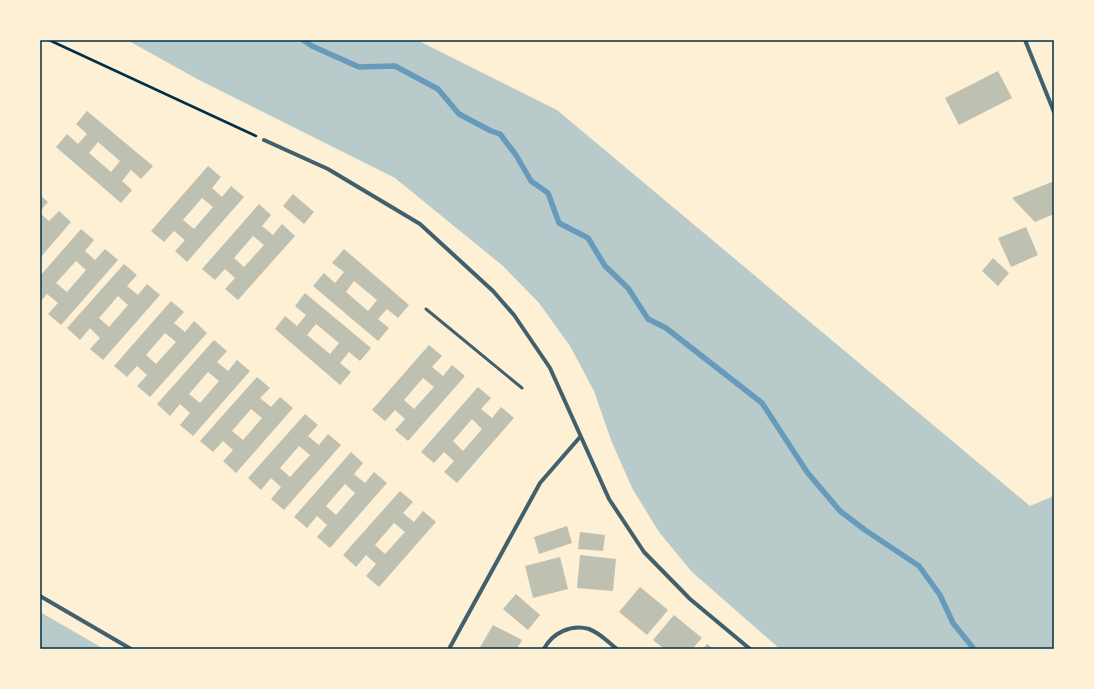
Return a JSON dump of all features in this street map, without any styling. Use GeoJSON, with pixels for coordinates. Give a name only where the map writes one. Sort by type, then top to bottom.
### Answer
{"type":"FeatureCollection","features":[{"type":"Feature","properties":{"kind":"street"},"geometry":{"type":"LineString","coordinates":[[1025,40],[1054,112]]}},
{"type":"Feature","properties":{"kind":"street"},"geometry":{"type":"LineString","coordinates":[[264,140],[328,169],[420,224],[493,291],[514,315],[550,368],[609,498],[644,552],[690,599],[750,649]]}},
{"type":"Feature","properties":{"kind":"street"},"geometry":{"type":"LineString","coordinates":[[449,649],[540,483],[580,437]]}},
{"type":"Feature","properties":{"kind":"street"},"geometry":{"type":"LineString","coordinates":[[40,596],[131,649]]}},
{"type":"Feature","properties":{"kind":"street"},"geometry":{"type":"LineString","coordinates":[[544,649],[555,636],[565,630],[577,628],[589,629],[600,635],[616,649]]}},
{"type":"Feature","properties":{"kind":"lane"},"geometry":{"type":"LineString","coordinates":[[426,309],[522,388]]}},
{"type":"Feature","properties":{"kind":"path"},"geometry":{"type":"LineString","coordinates":[[49,40],[264,140]]}},
{"type":"Feature","properties":{"kind":"shaded area"},"geometry":{"type":"Polygon","coordinates":[[[127,40],[417,40],[557,110],[1030,506],[1054,496],[1054,649],[780,649],[692,572],[659,532],[632,488],[611,440],[594,391],[570,346],[539,303],[503,266],[395,178],[199,80],[127,40]]]}},
{"type":"Feature","properties":{"kind":"shaded area"},"geometry":{"type":"Polygon","coordinates":[[[40,612],[104,649],[40,649],[40,612]]]}},
{"type":"Feature","properties":{"kind":"building"},"geometry":{"type":"Polygon","coordinates":[[[998,71],[1012,98],[959,125],[945,98],[998,71]]]}},
{"type":"Feature","properties":{"kind":"building"},"geometry":{"type":"Polygon","coordinates":[[[87,111],[153,166],[141,179],[131,170],[122,181],[132,190],[121,203],[56,147],[67,134],[78,144],[87,134],[76,124],[87,111]],[[98,142],[89,153],[111,172],[120,161],[98,142]]]}},
{"type":"Feature","properties":{"kind":"building"},"geometry":{"type":"Polygon","coordinates":[[[208,166],[221,177],[212,188],[222,197],[231,186],[244,197],[187,262],[175,251],[185,240],[174,231],[164,242],[151,231],[208,166]],[[202,198],[183,220],[194,229],[213,207],[202,198]]]}},
{"type":"Feature","properties":{"kind":"building"},"geometry":{"type":"Polygon","coordinates":[[[1054,181],[1054,214],[1035,222],[1012,198],[1054,181]]]}},
{"type":"Feature","properties":{"kind":"building"},"geometry":{"type":"Polygon","coordinates":[[[293,194],[314,212],[304,224],[283,206],[293,194]]]}},
{"type":"Feature","properties":{"kind":"building"},"geometry":{"type":"Polygon","coordinates":[[[40,195],[48,202],[40,211],[40,195]]]}},
{"type":"Feature","properties":{"kind":"building"},"geometry":{"type":"Polygon","coordinates":[[[259,204],[271,215],[262,226],[273,235],[282,224],[295,236],[238,300],[225,289],[235,278],[225,269],[215,280],[202,269],[259,204]],[[253,236],[234,258],[244,267],[264,245],[253,236]]]}},
{"type":"Feature","properties":{"kind":"building"},"geometry":{"type":"Polygon","coordinates":[[[59,211],[71,222],[40,258],[40,213],[49,221],[59,211]]]}},
{"type":"Feature","properties":{"kind":"building"},"geometry":{"type":"Polygon","coordinates":[[[1026,227],[1038,255],[1011,267],[998,238],[1026,227]]]}},
{"type":"Feature","properties":{"kind":"building"},"geometry":{"type":"Polygon","coordinates":[[[81,229],[94,240],[85,251],[95,260],[105,249],[118,260],[61,325],[48,314],[58,303],[47,294],[40,302],[40,276],[81,229]],[[76,261],[56,283],[67,292],[86,270],[76,261]]]}},
{"type":"Feature","properties":{"kind":"building"},"geometry":{"type":"Polygon","coordinates":[[[344,249],[409,305],[398,318],[387,309],[378,319],[389,328],[378,341],[313,286],[324,273],[335,283],[344,272],[332,263],[344,249]],[[354,281],[346,292],[368,311],[377,300],[354,281]]]}},
{"type":"Feature","properties":{"kind":"building"},"geometry":{"type":"Polygon","coordinates":[[[993,258],[1009,273],[998,286],[982,271],[993,258]]]}},
{"type":"Feature","properties":{"kind":"building"},"geometry":{"type":"Polygon","coordinates":[[[124,264],[137,275],[127,286],[138,295],[147,284],[160,295],[103,360],[90,349],[100,338],[90,328],[80,340],[67,328],[124,264]],[[118,296],[99,318],[109,327],[128,305],[118,296]]]}},
{"type":"Feature","properties":{"kind":"building"},"geometry":{"type":"Polygon","coordinates":[[[305,293],[371,348],[360,361],[349,352],[340,363],[351,372],[340,385],[275,329],[285,316],[297,326],[306,315],[295,306],[305,293]],[[316,324],[307,335],[330,354],[339,343],[316,324]]]}},
{"type":"Feature","properties":{"kind":"building"},"geometry":{"type":"Polygon","coordinates":[[[171,301],[184,312],[174,323],[185,332],[194,321],[207,333],[150,397],[137,386],[147,375],[137,366],[127,377],[114,366],[171,301]],[[165,333],[146,355],[156,364],[176,342],[165,333]]]}},
{"type":"Feature","properties":{"kind":"building"},"geometry":{"type":"Polygon","coordinates":[[[214,340],[227,351],[217,362],[228,371],[237,360],[250,371],[193,436],[180,425],[190,413],[180,404],[170,416],[157,404],[214,340]],[[208,372],[189,394],[200,403],[219,381],[208,372]]]}},
{"type":"Feature","properties":{"kind":"building"},"geometry":{"type":"Polygon","coordinates":[[[429,345],[442,356],[432,367],[443,376],[452,365],[465,376],[408,441],[395,430],[405,419],[395,410],[385,421],[372,410],[429,345]],[[423,378],[404,400],[414,409],[434,387],[423,378]]]}},
{"type":"Feature","properties":{"kind":"building"},"geometry":{"type":"Polygon","coordinates":[[[257,377],[270,388],[260,398],[271,407],[280,397],[293,408],[236,473],[223,461],[233,450],[223,441],[213,452],[200,441],[257,377]],[[251,409],[232,431],[243,440],[262,418],[251,409]]]}},
{"type":"Feature","properties":{"kind":"building"},"geometry":{"type":"Polygon","coordinates":[[[478,387],[491,398],[481,409],[492,418],[501,407],[514,418],[457,483],[444,472],[454,461],[444,452],[434,463],[421,452],[478,387]],[[472,419],[453,441],[463,451],[482,429],[472,419]]]}},
{"type":"Feature","properties":{"kind":"building"},"geometry":{"type":"Polygon","coordinates":[[[305,414],[318,425],[308,436],[319,445],[328,434],[341,445],[284,510],[271,499],[281,487],[271,478],[261,490],[248,478],[305,414]],[[299,446],[280,468],[290,477],[310,455],[299,446]]]}},
{"type":"Feature","properties":{"kind":"building"},"geometry":{"type":"Polygon","coordinates":[[[351,452],[363,463],[354,474],[365,483],[374,472],[387,483],[330,548],[317,537],[327,525],[317,516],[307,528],[294,517],[351,452]],[[345,484],[326,506],[336,515],[355,493],[345,484]]]}},
{"type":"Feature","properties":{"kind":"building"},"geometry":{"type":"Polygon","coordinates":[[[400,491],[413,502],[403,513],[414,522],[423,511],[436,522],[379,587],[366,576],[376,564],[366,555],[356,567],[343,555],[400,491]],[[394,523],[375,545],[385,554],[405,532],[394,523]]]}},
{"type":"Feature","properties":{"kind":"building"},"geometry":{"type":"Polygon","coordinates":[[[567,526],[572,543],[539,554],[534,537],[567,526]]]}},
{"type":"Feature","properties":{"kind":"building"},"geometry":{"type":"Polygon","coordinates":[[[580,532],[605,535],[603,551],[578,549],[580,532]]]}},
{"type":"Feature","properties":{"kind":"building"},"geometry":{"type":"Polygon","coordinates":[[[580,555],[616,559],[613,591],[577,588],[580,555]]]}},
{"type":"Feature","properties":{"kind":"building"},"geometry":{"type":"Polygon","coordinates":[[[560,557],[568,589],[533,598],[525,566],[560,557]]]}},
{"type":"Feature","properties":{"kind":"building"},"geometry":{"type":"Polygon","coordinates":[[[640,587],[668,610],[647,635],[619,612],[640,587]]]}},
{"type":"Feature","properties":{"kind":"building"},"geometry":{"type":"Polygon","coordinates":[[[516,594],[540,615],[528,630],[503,609],[516,594]]]}},
{"type":"Feature","properties":{"kind":"building"},"geometry":{"type":"Polygon","coordinates":[[[674,615],[702,638],[692,649],[664,649],[653,640],[674,615]]]}},
{"type":"Feature","properties":{"kind":"building"},"geometry":{"type":"Polygon","coordinates":[[[493,625],[522,640],[517,649],[479,649],[493,625]]]}},
{"type":"Feature","properties":{"kind":"building"},"geometry":{"type":"Polygon","coordinates":[[[707,644],[714,649],[703,649],[707,644]]]}},
{"type":"Feature","properties":{"kind":"waterway"},"geometry":{"type":"LineString","coordinates":[[303,40],[312,46],[359,67],[395,66],[438,89],[459,114],[491,131],[500,134],[516,155],[531,181],[548,193],[559,223],[588,238],[605,266],[628,288],[648,319],[666,328],[762,403],[807,472],[840,511],[865,530],[919,566],[940,595],[953,623],[974,649]]}}]}
